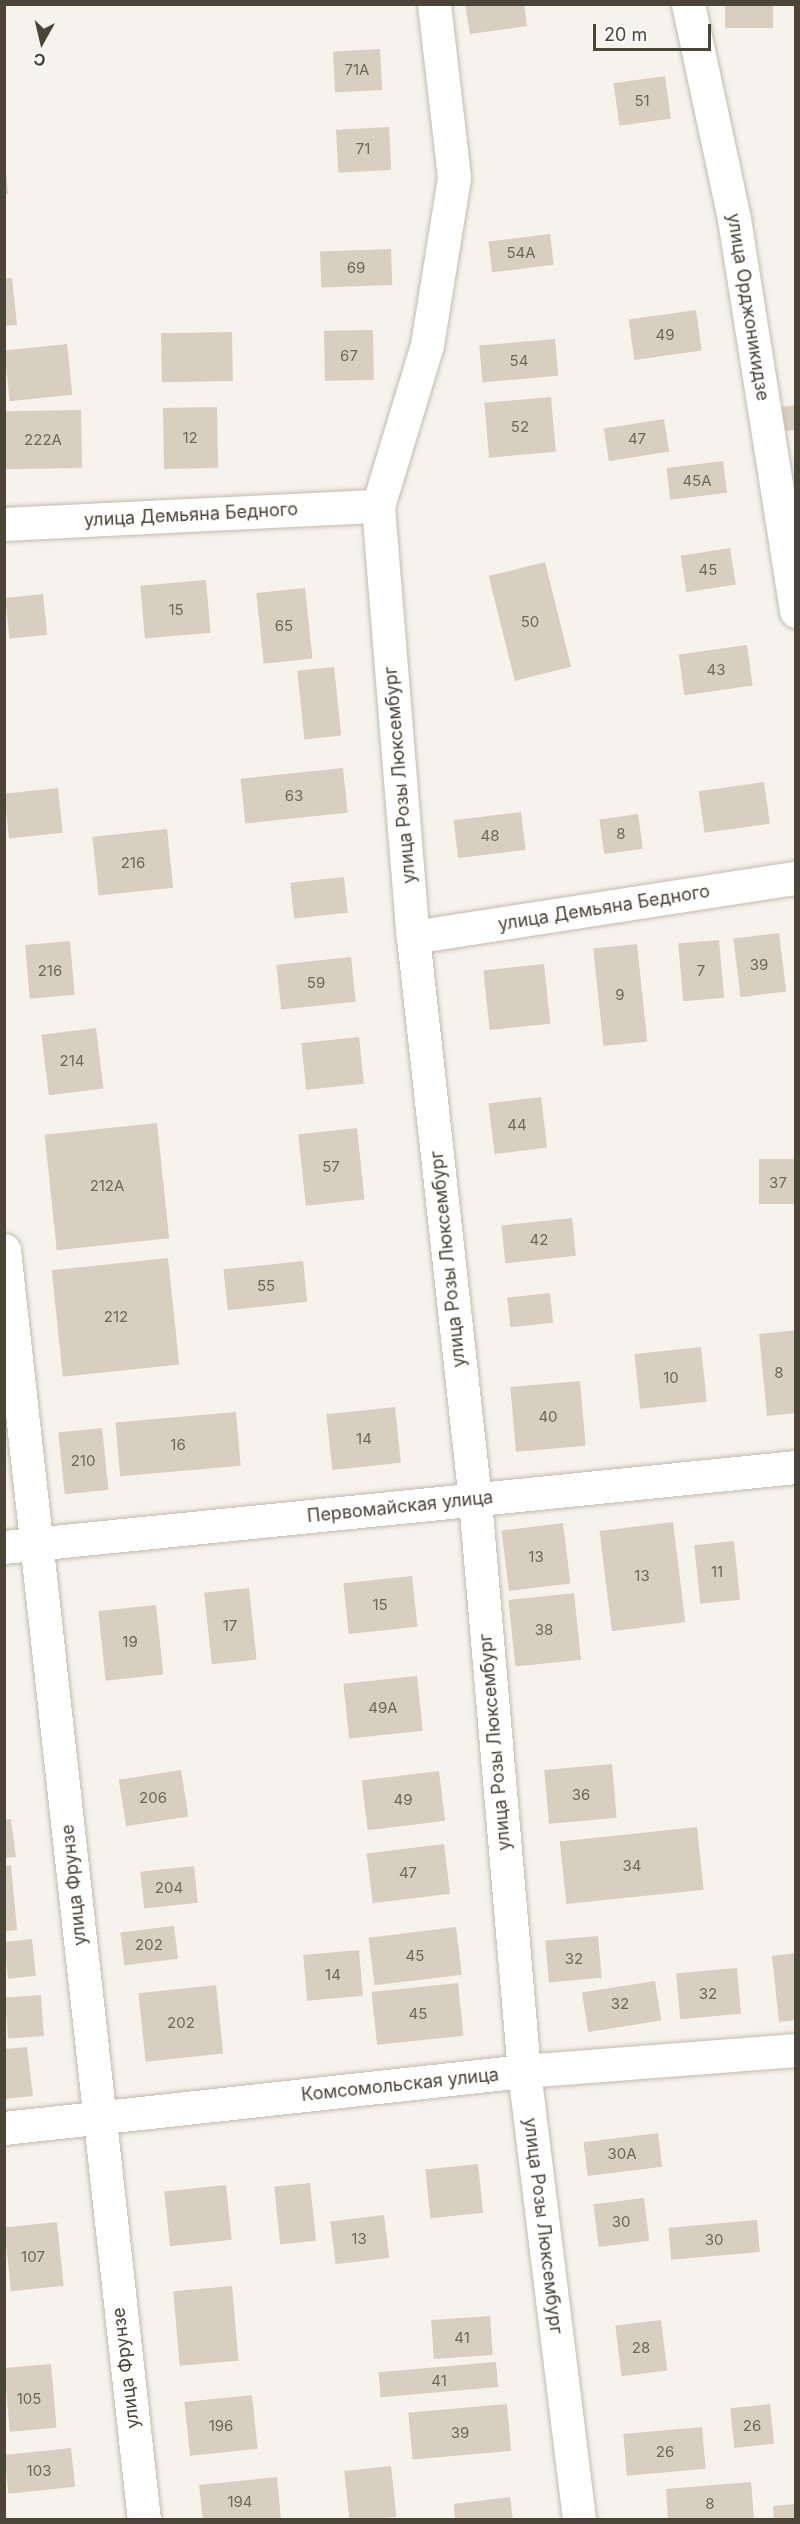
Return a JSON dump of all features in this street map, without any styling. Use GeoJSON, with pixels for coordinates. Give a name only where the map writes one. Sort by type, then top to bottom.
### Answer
{"type":"FeatureCollection","features":[{"type":"Feature","properties":{"kind":"street","name":"улица Розы Люксембург"},"geometry":{"type":"LineString","coordinates":[[434,4],[454,178],[427,345],[378,506],[413,937],[475,1500],[524,2071],[579,2520]]}},
{"type":"Feature","properties":{"kind":"street","name":"улица Орджоникидзе"},"geometry":{"type":"LineString","coordinates":[[688,4],[734,219],[795,611]]}},
{"type":"Feature","properties":{"kind":"street","name":"улица Демьяна Бедного"},"geometry":{"type":"LineString","coordinates":[[4,524],[378,506]]}},
{"type":"Feature","properties":{"kind":"street","name":"улица Демьяна Бедного"},"geometry":{"type":"LineString","coordinates":[[413,937],[795,878]]}},
{"type":"Feature","properties":{"kind":"street","name":"улица Фрунзе"},"geometry":{"type":"LineString","coordinates":[[4,1250],[39,1544],[98,2118],[144,2520]]}},
{"type":"Feature","properties":{"kind":"street","name":"Первомайская улица"},"geometry":{"type":"LineString","coordinates":[[4,1547],[795,1467]]}},
{"type":"Feature","properties":{"kind":"street","name":"Комсомольская улица"},"geometry":{"type":"LineString","coordinates":[[4,2128],[524,2071],[795,2050]]}},
{"type":"Feature","properties":{"kind":"building"},"geometry":{"type":"Polygon","coordinates":[[[465,4],[524,4],[527,26],[470,34],[465,4]]]}},
{"type":"Feature","properties":{"kind":"building"},"geometry":{"type":"Polygon","coordinates":[[[725,4],[773,4],[773,28],[725,28],[725,4]]]}},
{"type":"Feature","properties":{"kind":"building"},"geometry":{"type":"Polygon","coordinates":[[[380,49],[382,90],[335,92],[333,51],[380,49]]]}},
{"type":"Feature","properties":{"kind":"building"},"geometry":{"type":"Polygon","coordinates":[[[665,76],[671,119],[619,126],[614,83],[665,76]]]}},
{"type":"Feature","properties":{"kind":"building"},"geometry":{"type":"Polygon","coordinates":[[[389,127],[391,170],[338,173],[336,130],[389,127]]]}},
{"type":"Feature","properties":{"kind":"building"},"geometry":{"type":"Polygon","coordinates":[[[4,146],[8,194],[4,194],[4,146]]]}},
{"type":"Feature","properties":{"kind":"building"},"geometry":{"type":"Polygon","coordinates":[[[550,234],[554,265],[492,272],[488,242],[550,234]]]}},
{"type":"Feature","properties":{"kind":"building"},"geometry":{"type":"Polygon","coordinates":[[[391,249],[392,285],[321,287],[320,251],[391,249]]]}},
{"type":"Feature","properties":{"kind":"building"},"geometry":{"type":"Polygon","coordinates":[[[12,278],[17,325],[4,326],[4,279],[12,278]]]}},
{"type":"Feature","properties":{"kind":"building"},"geometry":{"type":"Polygon","coordinates":[[[696,310],[702,351],[634,360],[629,319],[696,310]]]}},
{"type":"Feature","properties":{"kind":"building"},"geometry":{"type":"Polygon","coordinates":[[[373,330],[374,380],[325,381],[324,331],[373,330]]]}},
{"type":"Feature","properties":{"kind":"building"},"geometry":{"type":"Polygon","coordinates":[[[232,332],[233,381],[162,382],[161,333],[232,332]]]}},
{"type":"Feature","properties":{"kind":"building"},"geometry":{"type":"Polygon","coordinates":[[[555,339],[558,376],[483,382],[479,346],[555,339]]]}},
{"type":"Feature","properties":{"kind":"building"},"geometry":{"type":"Polygon","coordinates":[[[67,344],[72,395],[10,401],[4,351],[67,344]]]}},
{"type":"Feature","properties":{"kind":"building"},"geometry":{"type":"Polygon","coordinates":[[[551,397],[556,452],[489,458],[484,403],[551,397]]]}},
{"type":"Feature","properties":{"kind":"building"},"geometry":{"type":"Polygon","coordinates":[[[796,405],[796,430],[785,431],[782,407],[796,405]]]}},
{"type":"Feature","properties":{"kind":"building"},"geometry":{"type":"Polygon","coordinates":[[[217,407],[218,468],[164,469],[163,408],[217,407]]]}},
{"type":"Feature","properties":{"kind":"building"},"geometry":{"type":"Polygon","coordinates":[[[81,410],[82,468],[5,469],[4,411],[81,410]]]}},
{"type":"Feature","properties":{"kind":"building"},"geometry":{"type":"Polygon","coordinates":[[[664,419],[669,452],[609,461],[604,429],[664,419]]]}},
{"type":"Feature","properties":{"kind":"building"},"geometry":{"type":"Polygon","coordinates":[[[723,461],[727,493],[670,500],[666,468],[723,461]]]}},
{"type":"Feature","properties":{"kind":"building"},"geometry":{"type":"Polygon","coordinates":[[[730,548],[736,585],[686,592],[681,556],[730,548]]]}},
{"type":"Feature","properties":{"kind":"building"},"geometry":{"type":"Polygon","coordinates":[[[545,562],[571,667],[515,681],[489,576],[545,562]]]}},
{"type":"Feature","properties":{"kind":"building"},"geometry":{"type":"Polygon","coordinates":[[[206,580],[211,633],[145,639],[140,586],[206,580]]]}},
{"type":"Feature","properties":{"kind":"building"},"geometry":{"type":"Polygon","coordinates":[[[305,588],[312,659],[264,664],[256,593],[305,588]]]}},
{"type":"Feature","properties":{"kind":"building"},"geometry":{"type":"Polygon","coordinates":[[[43,594],[47,635],[9,639],[5,598],[43,594]]]}},
{"type":"Feature","properties":{"kind":"building"},"geometry":{"type":"Polygon","coordinates":[[[747,645],[753,686],[684,695],[679,655],[747,645]]]}},
{"type":"Feature","properties":{"kind":"building"},"geometry":{"type":"Polygon","coordinates":[[[334,667],[341,736],[304,739],[297,671],[334,667]]]}},
{"type":"Feature","properties":{"kind":"building"},"geometry":{"type":"Polygon","coordinates":[[[343,768],[348,813],[245,824],[241,779],[343,768]]]}},
{"type":"Feature","properties":{"kind":"building"},"geometry":{"type":"Polygon","coordinates":[[[764,782],[770,824],[704,833],[699,791],[764,782]]]}},
{"type":"Feature","properties":{"kind":"building"},"geometry":{"type":"Polygon","coordinates":[[[58,788],[63,833],[9,838],[4,794],[58,788]]]}},
{"type":"Feature","properties":{"kind":"building"},"geometry":{"type":"Polygon","coordinates":[[[521,812],[526,850],[458,858],[454,820],[521,812]]]}},
{"type":"Feature","properties":{"kind":"building"},"geometry":{"type":"Polygon","coordinates":[[[638,814],[643,849],[604,854],[599,819],[638,814]]]}},
{"type":"Feature","properties":{"kind":"building"},"geometry":{"type":"Polygon","coordinates":[[[167,829],[173,888],[99,896],[92,837],[167,829]]]}},
{"type":"Feature","properties":{"kind":"building"},"geometry":{"type":"Polygon","coordinates":[[[344,877],[348,913],[294,918],[290,883],[344,877]]]}},
{"type":"Feature","properties":{"kind":"building"},"geometry":{"type":"Polygon","coordinates":[[[779,933],[786,992],[741,997],[733,939],[779,933]]]}},
{"type":"Feature","properties":{"kind":"building"},"geometry":{"type":"Polygon","coordinates":[[[719,940],[724,998],[683,1001],[678,944],[719,940]]]}},
{"type":"Feature","properties":{"kind":"building"},"geometry":{"type":"Polygon","coordinates":[[[70,941],[75,995],[30,999],[25,945],[70,941]]]}},
{"type":"Feature","properties":{"kind":"building"},"geometry":{"type":"Polygon","coordinates":[[[637,944],[647,1041],[603,1046],[593,949],[637,944]]]}},
{"type":"Feature","properties":{"kind":"building"},"geometry":{"type":"Polygon","coordinates":[[[351,957],[356,1002],[281,1010],[276,965],[351,957]]]}},
{"type":"Feature","properties":{"kind":"building"},"geometry":{"type":"Polygon","coordinates":[[[544,964],[550,1024],[490,1030],[483,970],[544,964]]]}},
{"type":"Feature","properties":{"kind":"building"},"geometry":{"type":"Polygon","coordinates":[[[96,1028],[103,1089],[49,1095],[41,1035],[96,1028]]]}},
{"type":"Feature","properties":{"kind":"building"},"geometry":{"type":"Polygon","coordinates":[[[359,1037],[364,1084],[306,1090],[301,1043],[359,1037]]]}},
{"type":"Feature","properties":{"kind":"building"},"geometry":{"type":"Polygon","coordinates":[[[541,1097],[547,1148],[495,1154],[488,1103],[541,1097]]]}},
{"type":"Feature","properties":{"kind":"building"},"geometry":{"type":"Polygon","coordinates":[[[157,1123],[169,1238],[57,1250],[45,1135],[157,1123]]]}},
{"type":"Feature","properties":{"kind":"building"},"geometry":{"type":"Polygon","coordinates":[[[357,1128],[365,1200],[306,1206],[298,1134],[357,1128]]]}},
{"type":"Feature","properties":{"kind":"building"},"geometry":{"type":"Polygon","coordinates":[[[759,1159],[796,1159],[796,1204],[759,1204],[759,1159]]]}},
{"type":"Feature","properties":{"kind":"building"},"geometry":{"type":"Polygon","coordinates":[[[572,1218],[576,1256],[505,1263],[501,1225],[572,1218]]]}},
{"type":"Feature","properties":{"kind":"building"},"geometry":{"type":"Polygon","coordinates":[[[168,1258],[179,1364],[63,1377],[52,1270],[168,1258]]]}},
{"type":"Feature","properties":{"kind":"building"},"geometry":{"type":"Polygon","coordinates":[[[303,1261],[307,1302],[228,1310],[223,1269],[303,1261]]]}},
{"type":"Feature","properties":{"kind":"building"},"geometry":{"type":"Polygon","coordinates":[[[550,1293],[553,1323],[510,1327],[507,1297],[550,1293]]]}},
{"type":"Feature","properties":{"kind":"building"},"geometry":{"type":"Polygon","coordinates":[[[796,1330],[796,1413],[767,1416],[759,1334],[796,1330]]]}},
{"type":"Feature","properties":{"kind":"building"},"geometry":{"type":"Polygon","coordinates":[[[701,1347],[707,1402],[640,1409],[634,1354],[701,1347]]]}},
{"type":"Feature","properties":{"kind":"building"},"geometry":{"type":"Polygon","coordinates":[[[580,1381],[586,1446],[516,1452],[510,1387],[580,1381]]]}},
{"type":"Feature","properties":{"kind":"building"},"geometry":{"type":"Polygon","coordinates":[[[395,1407],[401,1463],[332,1470],[326,1414],[395,1407]]]}},
{"type":"Feature","properties":{"kind":"building"},"geometry":{"type":"Polygon","coordinates":[[[236,1412],[241,1466],[120,1476],[115,1423],[236,1412]]]}},
{"type":"Feature","properties":{"kind":"building"},"geometry":{"type":"Polygon","coordinates":[[[102,1428],[108,1490],[65,1494],[58,1433],[102,1428]]]}},
{"type":"Feature","properties":{"kind":"building"},"geometry":{"type":"Polygon","coordinates":[[[673,1522],[685,1622],[612,1631],[600,1531],[673,1522]]]}},
{"type":"Feature","properties":{"kind":"building"},"geometry":{"type":"Polygon","coordinates":[[[563,1523],[570,1584],[509,1591],[501,1531],[563,1523]]]}},
{"type":"Feature","properties":{"kind":"building"},"geometry":{"type":"Polygon","coordinates":[[[734,1541],[740,1600],[700,1604],[694,1545],[734,1541]]]}},
{"type":"Feature","properties":{"kind":"building"},"geometry":{"type":"Polygon","coordinates":[[[412,1576],[417,1627],[349,1634],[343,1583],[412,1576]]]}},
{"type":"Feature","properties":{"kind":"building"},"geometry":{"type":"Polygon","coordinates":[[[249,1588],[257,1660],[212,1664],[204,1593],[249,1588]]]}},
{"type":"Feature","properties":{"kind":"building"},"geometry":{"type":"Polygon","coordinates":[[[574,1593],[581,1660],[515,1667],[508,1600],[574,1593]]]}},
{"type":"Feature","properties":{"kind":"building"},"geometry":{"type":"Polygon","coordinates":[[[156,1605],[163,1675],[106,1681],[98,1611],[156,1605]]]}},
{"type":"Feature","properties":{"kind":"building"},"geometry":{"type":"Polygon","coordinates":[[[417,1676],[423,1731],[349,1738],[343,1684],[417,1676]]]}},
{"type":"Feature","properties":{"kind":"building"},"geometry":{"type":"Polygon","coordinates":[[[612,1764],[617,1818],[549,1824],[544,1770],[612,1764]]]}},
{"type":"Feature","properties":{"kind":"building"},"geometry":{"type":"Polygon","coordinates":[[[181,1770],[188,1816],[126,1826],[119,1780],[181,1770]]]}},
{"type":"Feature","properties":{"kind":"building"},"geometry":{"type":"Polygon","coordinates":[[[439,1771],[445,1821],[368,1830],[362,1781],[439,1771]]]}},
{"type":"Feature","properties":{"kind":"building"},"geometry":{"type":"Polygon","coordinates":[[[11,1819],[16,1857],[4,1858],[4,1820],[11,1819]]]}},
{"type":"Feature","properties":{"kind":"building"},"geometry":{"type":"Polygon","coordinates":[[[697,1827],[704,1890],[566,1904],[560,1841],[697,1827]]]}},
{"type":"Feature","properties":{"kind":"building"},"geometry":{"type":"Polygon","coordinates":[[[444,1844],[450,1894],[373,1903],[367,1854],[444,1844]]]}},
{"type":"Feature","properties":{"kind":"building"},"geometry":{"type":"Polygon","coordinates":[[[11,1865],[17,1930],[4,1931],[4,1866],[11,1865]]]}},
{"type":"Feature","properties":{"kind":"building"},"geometry":{"type":"Polygon","coordinates":[[[194,1866],[198,1903],[144,1908],[140,1872],[194,1866]]]}},
{"type":"Feature","properties":{"kind":"building"},"geometry":{"type":"Polygon","coordinates":[[[174,1926],[178,1959],[124,1965],[120,1933],[174,1926]]]}},
{"type":"Feature","properties":{"kind":"building"},"geometry":{"type":"Polygon","coordinates":[[[456,1927],[462,1975],[375,1985],[369,1938],[456,1927]]]}},
{"type":"Feature","properties":{"kind":"building"},"geometry":{"type":"Polygon","coordinates":[[[598,1936],[602,1978],[549,1982],[545,1941],[598,1936]]]}},
{"type":"Feature","properties":{"kind":"building"},"geometry":{"type":"Polygon","coordinates":[[[32,1939],[36,1976],[8,1979],[4,1942],[32,1939]]]}},
{"type":"Feature","properties":{"kind":"building"},"geometry":{"type":"Polygon","coordinates":[[[359,1950],[363,1996],[307,2001],[303,1955],[359,1950]]]}},
{"type":"Feature","properties":{"kind":"building"},"geometry":{"type":"Polygon","coordinates":[[[796,1953],[796,2020],[779,2022],[772,1956],[796,1953]]]}},
{"type":"Feature","properties":{"kind":"building"},"geometry":{"type":"Polygon","coordinates":[[[737,1968],[741,2014],[680,2019],[676,1973],[737,1968]]]}},
{"type":"Feature","properties":{"kind":"building"},"geometry":{"type":"Polygon","coordinates":[[[655,1981],[661,2021],[588,2032],[582,1993],[655,1981]]]}},
{"type":"Feature","properties":{"kind":"building"},"geometry":{"type":"Polygon","coordinates":[[[458,1983],[464,2036],[377,2045],[371,1992],[458,1983]]]}},
{"type":"Feature","properties":{"kind":"building"},"geometry":{"type":"Polygon","coordinates":[[[216,1985],[223,2054],[146,2062],[138,1993],[216,1985]]]}},
{"type":"Feature","properties":{"kind":"building"},"geometry":{"type":"Polygon","coordinates":[[[41,1995],[44,2036],[8,2038],[5,1998],[41,1995]]]}},
{"type":"Feature","properties":{"kind":"building"},"geometry":{"type":"Polygon","coordinates":[[[27,2047],[33,2096],[4,2099],[4,2049],[27,2047]]]}},
{"type":"Feature","properties":{"kind":"building"},"geometry":{"type":"Polygon","coordinates":[[[658,2133],[662,2167],[588,2176],[584,2142],[658,2133]]]}},
{"type":"Feature","properties":{"kind":"building"},"geometry":{"type":"Polygon","coordinates":[[[478,2164],[483,2213],[430,2218],[425,2170],[478,2164]]]}},
{"type":"Feature","properties":{"kind":"building"},"geometry":{"type":"Polygon","coordinates":[[[310,2183],[316,2241],[280,2244],[274,2187],[310,2183]]]}},
{"type":"Feature","properties":{"kind":"building"},"geometry":{"type":"Polygon","coordinates":[[[226,2185],[232,2240],[170,2246],[164,2191],[226,2185]]]}},
{"type":"Feature","properties":{"kind":"building"},"geometry":{"type":"Polygon","coordinates":[[[644,2198],[649,2241],[599,2247],[593,2204],[644,2198]]]}},
{"type":"Feature","properties":{"kind":"building"},"geometry":{"type":"Polygon","coordinates":[[[384,2215],[389,2258],[336,2264],[330,2222],[384,2215]]]}},
{"type":"Feature","properties":{"kind":"building"},"geometry":{"type":"Polygon","coordinates":[[[757,2220],[760,2252],[671,2260],[668,2228],[757,2220]]]}},
{"type":"Feature","properties":{"kind":"building"},"geometry":{"type":"Polygon","coordinates":[[[57,2222],[64,2286],[11,2291],[4,2228],[57,2222]]]}},
{"type":"Feature","properties":{"kind":"building"},"geometry":{"type":"Polygon","coordinates":[[[232,2286],[239,2361],[180,2366],[173,2291],[232,2286]]]}},
{"type":"Feature","properties":{"kind":"building"},"geometry":{"type":"Polygon","coordinates":[[[490,2316],[493,2355],[434,2359],[431,2320],[490,2316]]]}},
{"type":"Feature","properties":{"kind":"building"},"geometry":{"type":"Polygon","coordinates":[[[661,2320],[667,2371],[622,2376],[615,2326],[661,2320]]]}},
{"type":"Feature","properties":{"kind":"building"},"geometry":{"type":"Polygon","coordinates":[[[496,2362],[498,2387],[381,2397],[378,2372],[496,2362]]]}},
{"type":"Feature","properties":{"kind":"building"},"geometry":{"type":"Polygon","coordinates":[[[51,2364],[57,2428],[10,2432],[4,2368],[51,2364]]]}},
{"type":"Feature","properties":{"kind":"building"},"geometry":{"type":"Polygon","coordinates":[[[252,2395],[258,2449],[190,2456],[184,2402],[252,2395]]]}},
{"type":"Feature","properties":{"kind":"building"},"geometry":{"type":"Polygon","coordinates":[[[507,2404],[511,2451],[412,2459],[408,2413],[507,2404]]]}},
{"type":"Feature","properties":{"kind":"building"},"geometry":{"type":"Polygon","coordinates":[[[770,2404],[774,2444],[734,2448],[730,2408],[770,2404]]]}},
{"type":"Feature","properties":{"kind":"building"},"geometry":{"type":"Polygon","coordinates":[[[702,2427],[706,2469],[627,2476],[623,2434],[702,2427]]]}},
{"type":"Feature","properties":{"kind":"building"},"geometry":{"type":"Polygon","coordinates":[[[71,2448],[75,2487],[8,2494],[4,2455],[71,2448]]]}},
{"type":"Feature","properties":{"kind":"building"},"geometry":{"type":"Polygon","coordinates":[[[391,2466],[396,2517],[349,2520],[344,2471],[391,2466]]]}},
{"type":"Feature","properties":{"kind":"building"},"geometry":{"type":"Polygon","coordinates":[[[277,2477],[281,2520],[203,2520],[199,2485],[277,2477]]]}},
{"type":"Feature","properties":{"kind":"building"},"geometry":{"type":"Polygon","coordinates":[[[751,2482],[754,2520],[668,2520],[666,2489],[751,2482]]]}},
{"type":"Feature","properties":{"kind":"building"},"geometry":{"type":"Polygon","coordinates":[[[510,2497],[513,2520],[455,2520],[454,2504],[510,2497]]]}},
{"type":"Feature","properties":{"kind":"building"},"geometry":{"type":"Polygon","coordinates":[[[796,2504],[796,2520],[774,2520],[773,2506],[796,2504]]]}}]}
